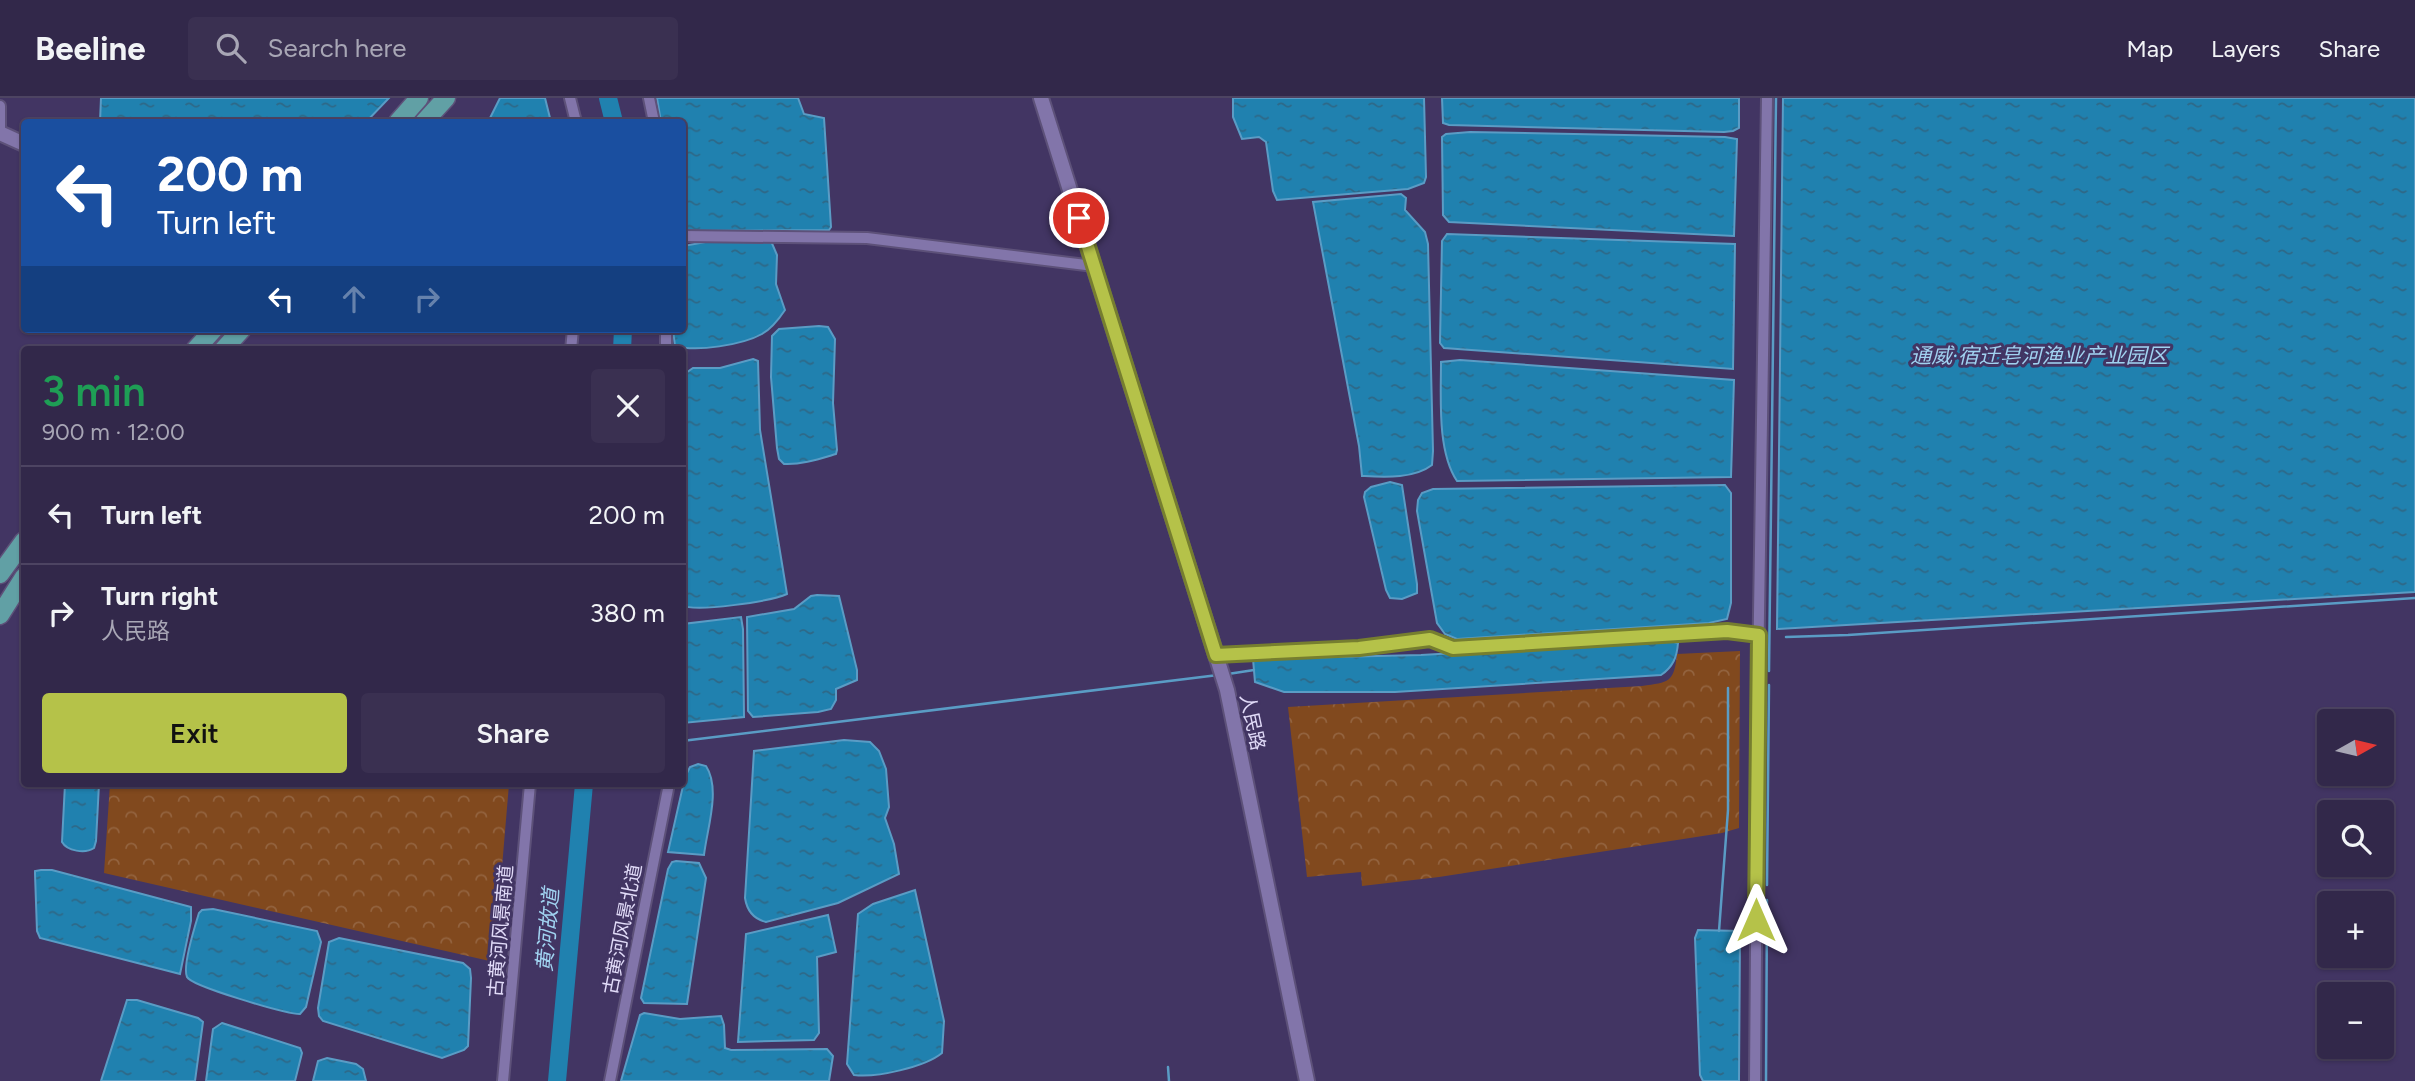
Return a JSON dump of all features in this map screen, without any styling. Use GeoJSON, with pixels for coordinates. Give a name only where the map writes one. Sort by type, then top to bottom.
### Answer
{"type":"FeatureCollection","features":[{"type":"Feature","properties":{"kind":"main road"},"geometry":{"type":"LineString","coordinates":[[401,119],[419,98]]}},
{"type":"Feature","properties":{"kind":"main road"},"geometry":{"type":"LineString","coordinates":[[427,119],[446,98]]}},
{"type":"Feature","properties":{"kind":"main road"},"geometry":{"type":"LineString","coordinates":[[199,346],[210,333]]}},
{"type":"Feature","properties":{"kind":"main road"},"geometry":{"type":"LineString","coordinates":[[227,346],[238,333]]}},
{"type":"Feature","properties":{"kind":"main road"},"geometry":{"type":"LineString","coordinates":[[0,574],[21,545]]}},
{"type":"Feature","properties":{"kind":"main road"},"geometry":{"type":"LineString","coordinates":[[0,615],[21,582]]}},
{"type":"Feature","properties":{"kind":"street"},"geometry":{"type":"LineString","coordinates":[[570,98],[575,119]]}},
{"type":"Feature","properties":{"kind":"street"},"geometry":{"type":"LineString","coordinates":[[649,98],[653,119]]}},
{"type":"Feature","properties":{"kind":"street","name":"人民路"},"geometry":{"type":"LineString","coordinates":[[1041,98],[1222,674],[1307,1081]]}},
{"type":"Feature","properties":{"kind":"street"},"geometry":{"type":"LineString","coordinates":[[1755,1081],[1767,98]]}},
{"type":"Feature","properties":{"kind":"street"},"geometry":{"type":"LineString","coordinates":[[0,106],[0,133],[21,143]]}},
{"type":"Feature","properties":{"kind":"street"},"geometry":{"type":"LineString","coordinates":[[686,236],[867,238],[1094,266]]}},
{"type":"Feature","properties":{"kind":"street"},"geometry":{"type":"LineString","coordinates":[[1216,655],[1359,648],[1430,639],[1453,648],[1727,631],[1759,635]]}},
{"type":"Feature","properties":{"kind":"street","name":"古黄河风景南道"},"geometry":{"type":"LineString","coordinates":[[503,1081],[530,787]]}},
{"type":"Feature","properties":{"kind":"street","name":"古黄河风景北道"},"geometry":{"type":"LineString","coordinates":[[610,1081],[669,787]]}},
{"type":"Feature","properties":{"kind":"green space"},"geometry":{"type":"Polygon","coordinates":[[[1740,651],[1739,828],[1722,833],[1439,877],[1362,886],[1361,872],[1307,877],[1288,707],[1642,686],[1664,682],[1672,676],[1677,654],[1740,651]]]}},
{"type":"Feature","properties":{"kind":"green space"},"geometry":{"type":"Polygon","coordinates":[[[110,787],[509,787],[494,962],[104,873],[110,787]]]}},
{"type":"Feature","properties":{"kind":"water"},"geometry":{"type":"Polygon","coordinates":[[[101,98],[389,98],[369,119],[100,119],[101,98]]]}},
{"type":"Feature","properties":{"kind":"water"},"geometry":{"type":"Polygon","coordinates":[[[500,98],[545,98],[550,119],[490,119],[500,98]]]}},
{"type":"Feature","properties":{"kind":"water"},"geometry":{"type":"Polygon","coordinates":[[[657,98],[798,98],[804,114],[824,118],[831,227],[829,230],[686,231],[686,119],[660,119],[657,98]]]}},
{"type":"Feature","properties":{"kind":"water"},"geometry":{"type":"Polygon","coordinates":[[[1233,98],[1424,98],[1424,183],[1408,189],[1277,200],[1273,191],[1266,142],[1259,137],[1242,139],[1233,117],[1233,98]]]}},
{"type":"Feature","properties":{"kind":"water"},"geometry":{"type":"Polygon","coordinates":[[[1442,98],[1739,98],[1739,128],[1724,132],[1449,125],[1443,123],[1442,98]]]}},
{"type":"Feature","properties":{"kind":"water","name":"通威·宿迁皂河渔业产业园区"},"geometry":{"type":"Polygon","coordinates":[[[1783,98],[2415,98],[2415,592],[1777,629],[1783,98]]]}},
{"type":"Feature","properties":{"kind":"water"},"geometry":{"type":"Polygon","coordinates":[[[1470,132],[1737,139],[1734,236],[1449,222],[1443,215],[1442,137],[1446,134],[1470,132]]]}},
{"type":"Feature","properties":{"kind":"water"},"geometry":{"type":"Polygon","coordinates":[[[1401,194],[1406,198],[1405,210],[1425,232],[1428,244],[1432,465],[1408,475],[1362,476],[1359,446],[1313,202],[1401,194]]]}},
{"type":"Feature","properties":{"kind":"water"},"geometry":{"type":"Polygon","coordinates":[[[1447,234],[1735,244],[1733,369],[1444,348],[1440,343],[1442,241],[1447,234]]]}},
{"type":"Feature","properties":{"kind":"water"},"geometry":{"type":"Polygon","coordinates":[[[717,240],[771,241],[777,255],[776,284],[785,310],[775,324],[765,332],[743,341],[707,348],[675,346],[673,333],[686,333],[686,245],[717,240]]]}},
{"type":"Feature","properties":{"kind":"water"},"geometry":{"type":"Polygon","coordinates":[[[828,327],[835,339],[833,403],[836,454],[803,463],[784,464],[779,459],[777,448],[771,377],[772,336],[779,329],[828,327]]]}},
{"type":"Feature","properties":{"kind":"water"},"geometry":{"type":"Polygon","coordinates":[[[753,359],[758,361],[760,430],[787,594],[733,605],[689,607],[686,606],[686,373],[693,368],[720,368],[753,359]]]}},
{"type":"Feature","properties":{"kind":"water"},"geometry":{"type":"Polygon","coordinates":[[[1460,360],[1734,380],[1731,477],[1457,481],[1443,440],[1441,362],[1460,360]]]}},
{"type":"Feature","properties":{"kind":"water"},"geometry":{"type":"Polygon","coordinates":[[[1390,482],[1402,485],[1417,584],[1417,593],[1402,599],[1390,598],[1386,590],[1364,497],[1371,487],[1390,482]]]}},
{"type":"Feature","properties":{"kind":"water"},"geometry":{"type":"Polygon","coordinates":[[[1725,485],[1731,493],[1731,603],[1727,619],[1709,623],[1457,639],[1445,634],[1437,623],[1417,511],[1422,493],[1433,489],[1725,485]]]}},
{"type":"Feature","properties":{"kind":"water"},"geometry":{"type":"Polygon","coordinates":[[[811,596],[839,596],[857,680],[836,689],[836,700],[831,709],[753,717],[748,711],[747,617],[794,609],[811,596]]]}},
{"type":"Feature","properties":{"kind":"water"},"geometry":{"type":"Polygon","coordinates":[[[741,617],[744,717],[686,723],[686,624],[741,617]]]}},
{"type":"Feature","properties":{"kind":"water"},"geometry":{"type":"Polygon","coordinates":[[[1670,641],[1678,643],[1677,653],[1674,661],[1661,675],[1395,692],[1284,692],[1255,682],[1253,659],[1421,655],[1670,641]]]}},
{"type":"Feature","properties":{"kind":"water"},"geometry":{"type":"Polygon","coordinates":[[[844,740],[870,742],[879,751],[886,769],[889,807],[885,818],[894,844],[899,874],[838,903],[762,921],[749,911],[745,898],[754,751],[844,740]]]}},
{"type":"Feature","properties":{"kind":"water"},"geometry":{"type":"Polygon","coordinates":[[[698,764],[706,766],[712,786],[712,809],[704,855],[668,852],[690,767],[698,764]]]}},
{"type":"Feature","properties":{"kind":"water"},"geometry":{"type":"Polygon","coordinates":[[[65,787],[99,787],[94,848],[81,851],[62,842],[65,787]]]}},
{"type":"Feature","properties":{"kind":"water"},"geometry":{"type":"Polygon","coordinates":[[[672,862],[699,863],[706,878],[687,1004],[644,1003],[641,998],[668,869],[672,862]]]}},
{"type":"Feature","properties":{"kind":"water"},"geometry":{"type":"Polygon","coordinates":[[[52,870],[191,907],[191,921],[180,974],[40,938],[37,931],[35,871],[52,870]]]}},
{"type":"Feature","properties":{"kind":"water"},"geometry":{"type":"Polygon","coordinates":[[[915,890],[944,1021],[942,1053],[924,1063],[900,1070],[875,1075],[854,1075],[847,1064],[858,914],[873,904],[915,890]]]}},
{"type":"Feature","properties":{"kind":"water"},"geometry":{"type":"Polygon","coordinates":[[[213,909],[317,931],[321,942],[306,1007],[300,1014],[240,999],[204,987],[187,977],[188,955],[199,913],[213,909]]]}},
{"type":"Feature","properties":{"kind":"water"},"geometry":{"type":"Polygon","coordinates":[[[828,915],[836,952],[817,957],[819,1033],[814,1040],[738,1042],[746,934],[828,915]]]}},
{"type":"Feature","properties":{"kind":"water"},"geometry":{"type":"Polygon","coordinates":[[[1698,930],[1740,931],[1739,1081],[1703,1081],[1700,1075],[1695,938],[1698,930]]]}},
{"type":"Feature","properties":{"kind":"water"},"geometry":{"type":"Polygon","coordinates":[[[339,938],[463,963],[470,969],[471,978],[468,1046],[442,1058],[323,1021],[318,1008],[329,942],[339,938]]]}},
{"type":"Feature","properties":{"kind":"water"},"geometry":{"type":"Polygon","coordinates":[[[127,1000],[137,1000],[198,1018],[203,1022],[195,1081],[101,1081],[127,1000]]]}},
{"type":"Feature","properties":{"kind":"water"},"geometry":{"type":"Polygon","coordinates":[[[644,1013],[680,1019],[721,1016],[725,1048],[731,1050],[827,1049],[833,1056],[829,1081],[621,1081],[640,1015],[644,1013]]]}},
{"type":"Feature","properties":{"kind":"water"},"geometry":{"type":"Polygon","coordinates":[[[222,1023],[300,1048],[302,1053],[295,1081],[206,1081],[213,1029],[222,1023]]]}},
{"type":"Feature","properties":{"kind":"water"},"geometry":{"type":"Polygon","coordinates":[[[327,1058],[356,1064],[363,1069],[366,1081],[313,1081],[318,1061],[327,1058]]]}},
{"type":"Feature","properties":{"kind":"waterway","name":"黄河故道"},"geometry":{"type":"LineString","coordinates":[[608,98],[613,119]]}},
{"type":"Feature","properties":{"kind":"waterway"},"geometry":{"type":"LineString","coordinates":[[1769,671],[1776,98]]}},
{"type":"Feature","properties":{"kind":"waterway","name":"黄河故道"},"geometry":{"type":"LineString","coordinates":[[622,346],[623,333]]}},
{"type":"Feature","properties":{"kind":"waterway"},"geometry":{"type":"LineString","coordinates":[[1786,637],[2415,598]]}},
{"type":"Feature","properties":{"kind":"waterway"},"geometry":{"type":"LineString","coordinates":[[1228,674],[1254,670]]}},
{"type":"Feature","properties":{"kind":"waterway"},"geometry":{"type":"LineString","coordinates":[[686,741],[1218,675]]}},
{"type":"Feature","properties":{"kind":"waterway"},"geometry":{"type":"LineString","coordinates":[[1767,885],[1769,685]]}},
{"type":"Feature","properties":{"kind":"waterway"},"geometry":{"type":"LineString","coordinates":[[1719,931],[1728,810],[1728,688]]}},
{"type":"Feature","properties":{"kind":"waterway","name":"黄河故道"},"geometry":{"type":"LineString","coordinates":[[557,1081],[584,787]]}},
{"type":"Feature","properties":{"kind":"waterway"},"geometry":{"type":"LineString","coordinates":[[1766,1081],[1767,900]]}},
{"type":"Feature","properties":{"kind":"waterway"},"geometry":{"type":"LineString","coordinates":[[1168,1067],[1169,1081]]}},
{"type":"Feature","properties":{"kind":"route"},"geometry":{"type":"LineString","coordinates":[[1079,218],[1216,655],[1359,648],[1430,639],[1453,648],[1727,631],[1759,635],[1756,920]]}}]}
